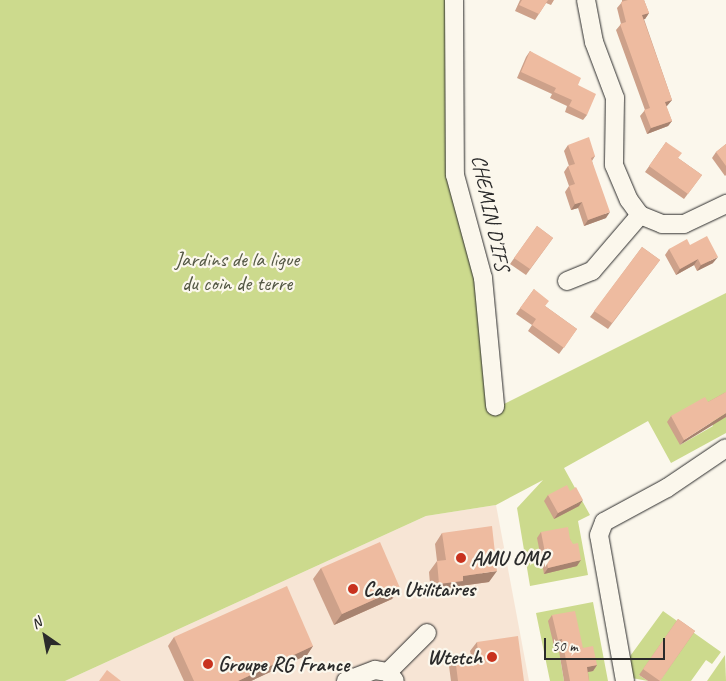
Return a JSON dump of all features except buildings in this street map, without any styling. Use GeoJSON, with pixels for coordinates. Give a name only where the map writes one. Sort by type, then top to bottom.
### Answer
{"type":"FeatureCollection","features":[{"type":"Feature","properties":{"kind":"street","name":"CHEMIN D'IFS"},"geometry":{"type":"LineString","coordinates":[[454,0],[455,175],[483,278],[495,406]]}},
{"type":"Feature","properties":{"kind":"street"},"geometry":{"type":"LineString","coordinates":[[586,0],[594,42],[616,98],[614,164],[619,183],[640,215],[662,224],[684,224],[726,204]]}},
{"type":"Feature","properties":{"kind":"street"},"geometry":{"type":"LineString","coordinates":[[567,281],[592,271],[640,215]]}},
{"type":"Feature","properties":{"kind":"street"},"geometry":{"type":"LineString","coordinates":[[624,681],[599,535],[604,522],[667,488],[720,452]]}},
{"type":"Feature","properties":{"kind":"street"},"geometry":{"type":"LineString","coordinates":[[346,681],[375,670],[392,677],[428,633]]}},
{"type":"Feature","properties":{"kind":"shaded area"},"geometry":{"type":"Polygon","coordinates":[[[496,505],[529,681],[65,681],[426,516],[496,505]]]}},
{"type":"Feature","properties":{"kind":"green space","name":"Jardins de la ligue du coin de terre"},"geometry":{"type":"Polygon","coordinates":[[[0,0],[458,0],[455,165],[498,407],[726,293],[726,433],[671,463],[648,421],[564,468],[590,515],[578,521],[588,575],[530,586],[517,508],[543,480],[496,505],[426,516],[65,681],[0,681],[0,0]],[[701,403],[680,445],[713,426],[701,403]]]}},
{"type":"Feature","properties":{"kind":"green space"},"geometry":{"type":"Polygon","coordinates":[[[593,602],[608,681],[584,681],[560,657],[564,681],[550,681],[536,613],[593,602]]]}},
{"type":"Feature","properties":{"kind":"green space"},"geometry":{"type":"Polygon","coordinates":[[[663,611],[721,652],[712,664],[706,660],[691,681],[660,681],[690,637],[639,675],[648,681],[632,678],[628,659],[663,611]]]}},
{"type":"Feature","properties":{"kind":"green space"},"geometry":{"type":"Polygon","coordinates":[[[725,655],[726,681],[707,681],[725,655]]]}},
{"type":"Feature","properties":{"kind":"place","name":"AMU OMP"},"geometry":{"type":"Point","coordinates":[461,558]}},
{"type":"Feature","properties":{"kind":"place","name":"Caen Utilitaires"},"geometry":{"type":"Point","coordinates":[353,589]}},
{"type":"Feature","properties":{"kind":"place","name":"Wtetch"},"geometry":{"type":"Point","coordinates":[492,657]}},
{"type":"Feature","properties":{"kind":"place","name":"Groupe RG France"},"geometry":{"type":"Point","coordinates":[208,664]}}]}
